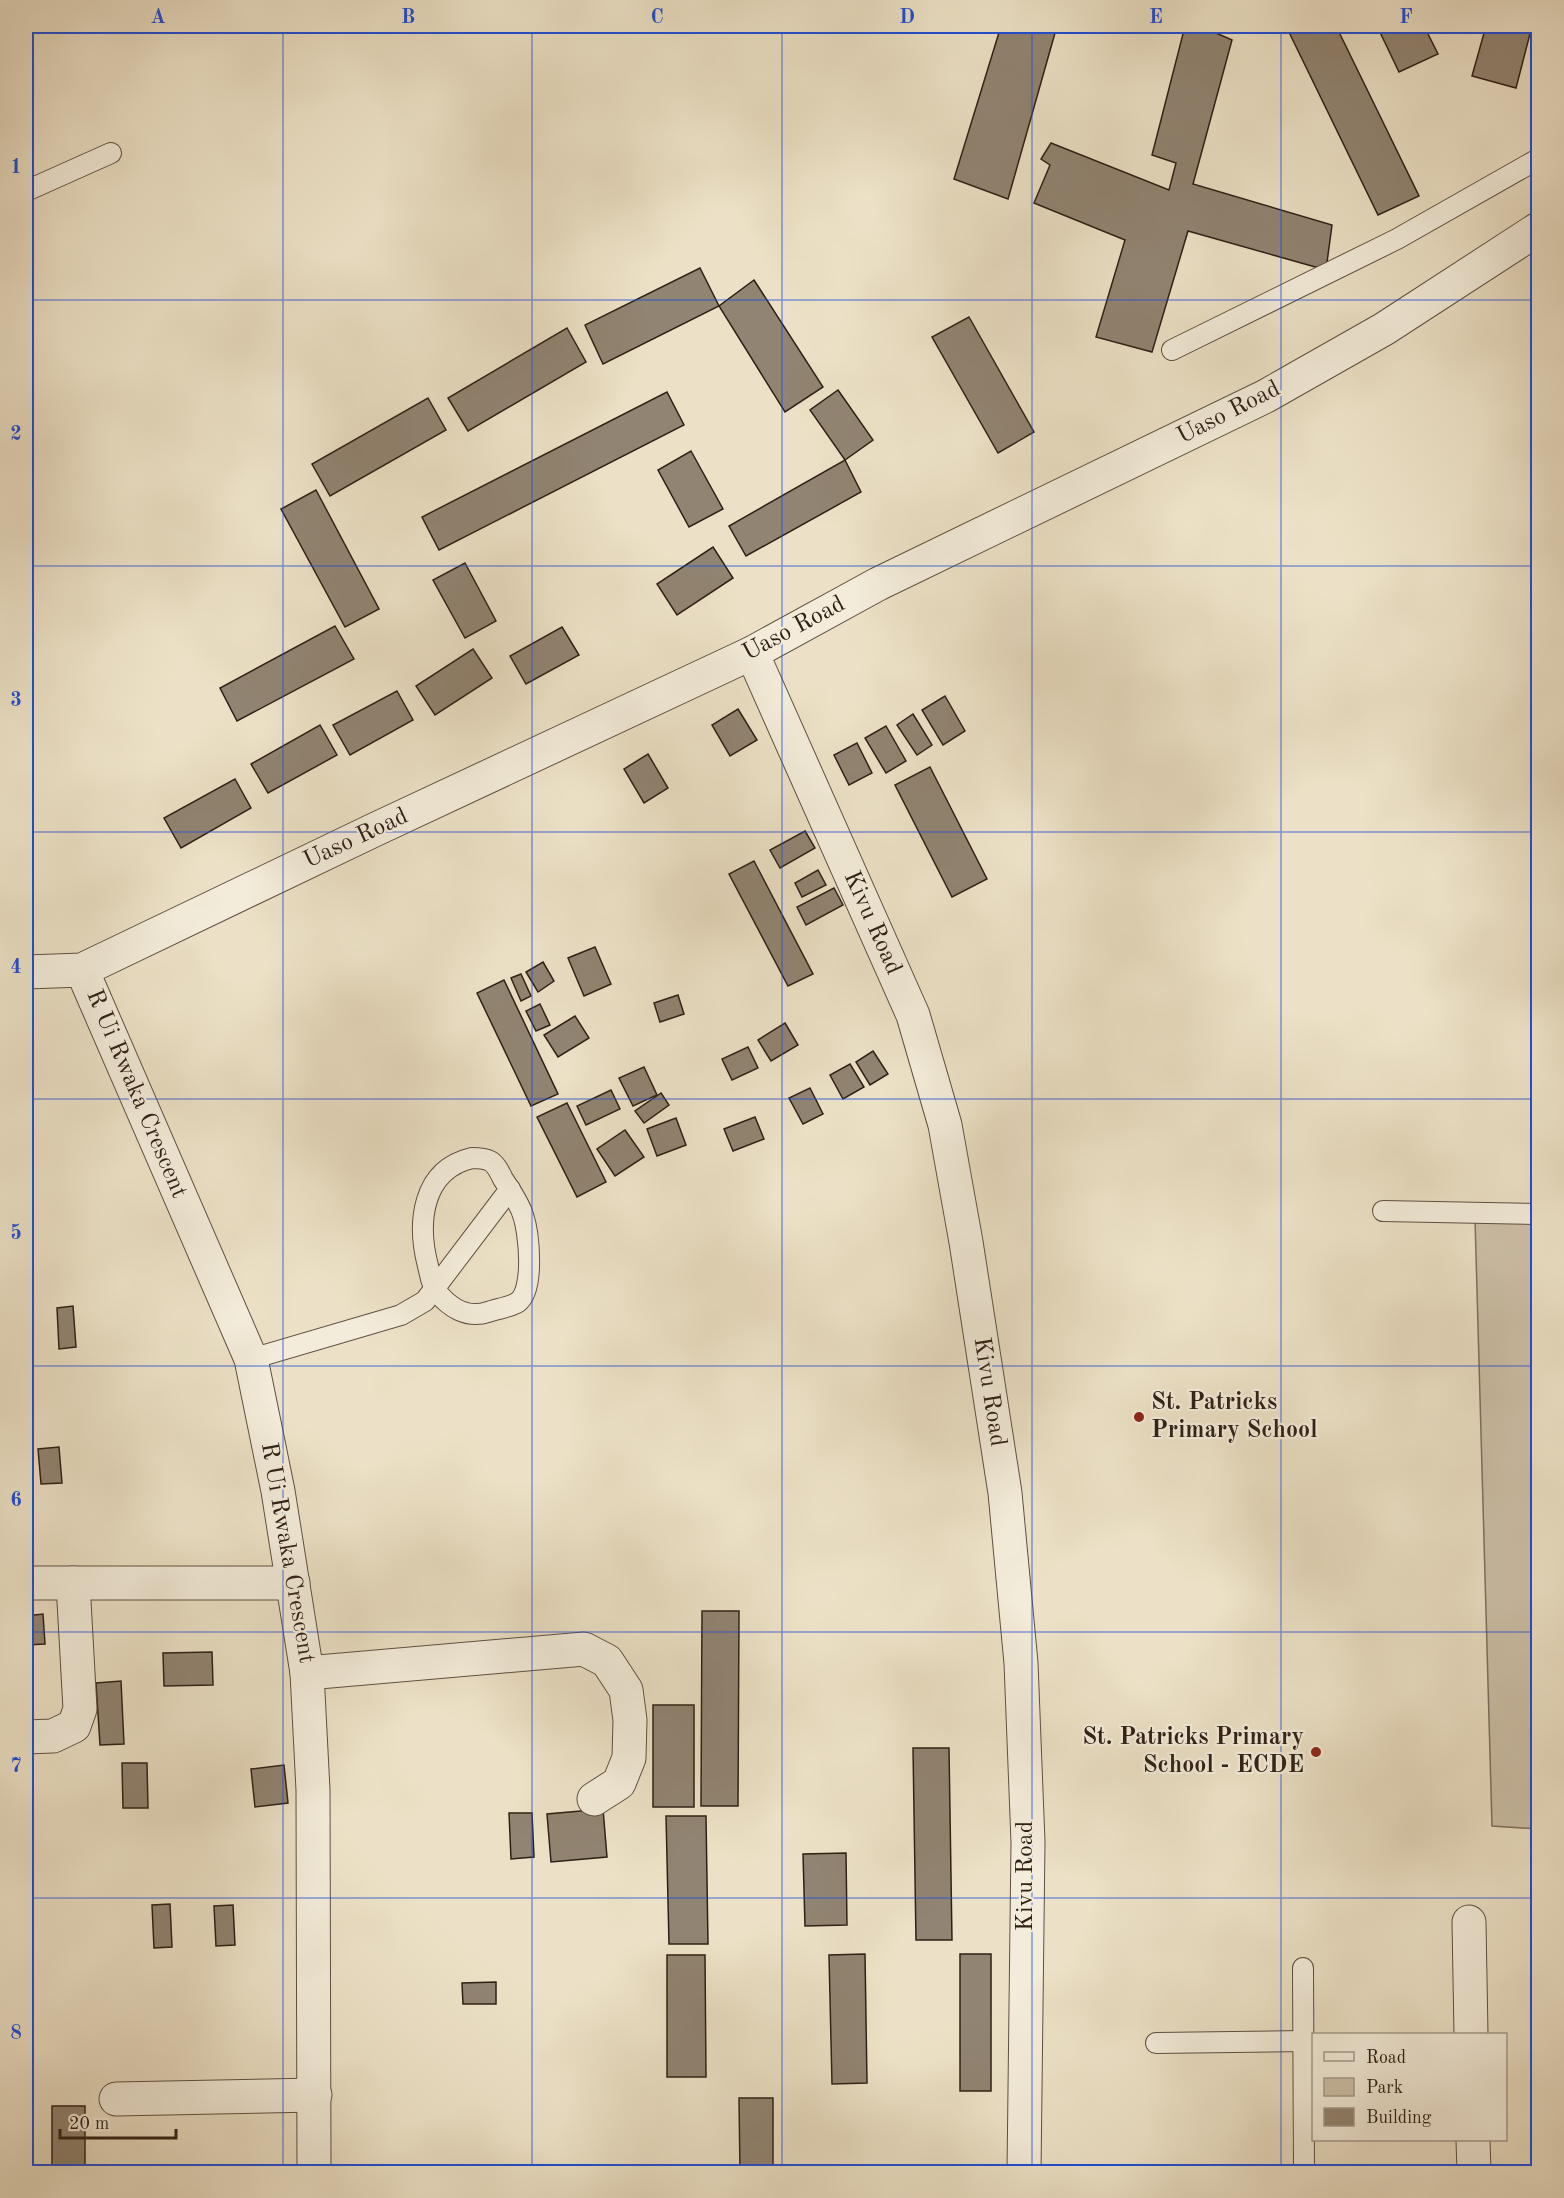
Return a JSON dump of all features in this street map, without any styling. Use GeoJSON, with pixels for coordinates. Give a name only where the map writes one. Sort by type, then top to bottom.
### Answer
{"type":"FeatureCollection","features":[{"type":"Feature","properties":{"kind":"street","name":"Uaso Road"},"geometry":{"type":"LineString","coordinates":[[26,972],[82,970],[752,653],[878,584],[1266,396],[1384,329],[1539,229]]}},
{"type":"Feature","properties":{"kind":"street","name":"Kivu Road"},"geometry":{"type":"LineString","coordinates":[[752,653],[913,1016],[945,1125],[966,1242],[1005,1493],[1020,1663],[1028,1842],[1024,2172]]}},
{"type":"Feature","properties":{"kind":"street","name":"R Ui Rwaka Crescent"},"geometry":{"type":"LineString","coordinates":[[82,970],[251,1359],[278,1491],[307,1673],[314,1790],[314,2172]]}},
{"type":"Feature","properties":{"kind":"street"},"geometry":{"type":"LineString","coordinates":[[26,1583],[293,1583]]}},
{"type":"Feature","properties":{"kind":"street"},"geometry":{"type":"LineString","coordinates":[[26,1737],[52,1736],[74,1726],[80,1709],[73,1583]]}},
{"type":"Feature","properties":{"kind":"street"},"geometry":{"type":"LineString","coordinates":[[307,1673],[584,1650],[608,1661],[626,1690],[630,1720],[629,1758],[619,1783],[594,1799]]}},
{"type":"Feature","properties":{"kind":"street"},"geometry":{"type":"LineString","coordinates":[[1469,1922],[1471,2033]]}},
{"type":"Feature","properties":{"kind":"street"},"geometry":{"type":"LineString","coordinates":[[116,2099],[315,2095]]}},
{"type":"Feature","properties":{"kind":"street"},"geometry":{"type":"LineString","coordinates":[[1473,2141],[1474,2172]]}},
{"type":"Feature","properties":{"kind":"lane"},"geometry":{"type":"LineString","coordinates":[[26,191],[111,153]]}},
{"type":"Feature","properties":{"kind":"lane"},"geometry":{"type":"LineString","coordinates":[[1172,350],[1397,239],[1539,159]]}},
{"type":"Feature","properties":{"kind":"lane"},"geometry":{"type":"LineString","coordinates":[[481,1158],[495,1165],[510,1189],[523,1214],[526,1228],[529,1269],[527,1290],[518,1302],[482,1314],[452,1308],[434,1289],[423,1236],[425,1201],[435,1181],[460,1161],[481,1158]]}},
{"type":"Feature","properties":{"kind":"lane"},"geometry":{"type":"LineString","coordinates":[[251,1359],[401,1315],[425,1301],[510,1189]]}},
{"type":"Feature","properties":{"kind":"lane"},"geometry":{"type":"LineString","coordinates":[[1383,1211],[1539,1214]]}},
{"type":"Feature","properties":{"kind":"lane"},"geometry":{"type":"LineString","coordinates":[[1303,1968],[1304,2172]]}},
{"type":"Feature","properties":{"kind":"lane"},"geometry":{"type":"LineString","coordinates":[[1156,2043],[1303,2041]]}},
{"type":"Feature","properties":{"kind":"green space"},"geometry":{"type":"Polygon","coordinates":[[[1538,1216],[1538,1829],[1492,1826],[1475,1219],[1538,1216]]]}},
{"type":"Feature","properties":{"kind":"building"},"geometry":{"type":"Polygon","coordinates":[[[1001,26],[1057,26],[1008,199],[954,179],[1001,26]]]}},
{"type":"Feature","properties":{"kind":"building"},"geometry":{"type":"Polygon","coordinates":[[[1185,26],[1200,26],[1232,40],[1193,184],[1332,225],[1326,270],[1188,231],[1152,352],[1096,337],[1125,240],[1034,203],[1050,165],[1041,159],[1051,143],[1169,190],[1176,163],[1152,155],[1185,26]]]}},
{"type":"Feature","properties":{"kind":"building"},"geometry":{"type":"Polygon","coordinates":[[[1286,26],[1336,26],[1419,196],[1378,215],[1286,26]]]}},
{"type":"Feature","properties":{"kind":"building"},"geometry":{"type":"Polygon","coordinates":[[[1377,26],[1424,26],[1438,54],[1399,72],[1377,26]]]}},
{"type":"Feature","properties":{"kind":"building"},"geometry":{"type":"Polygon","coordinates":[[[1486,26],[1532,26],[1516,88],[1472,76],[1486,26]]]}},
{"type":"Feature","properties":{"kind":"building"},"geometry":{"type":"Polygon","coordinates":[[[700,268],[719,306],[603,364],[585,325],[700,268]]]}},
{"type":"Feature","properties":{"kind":"building"},"geometry":{"type":"Polygon","coordinates":[[[754,280],[823,387],[785,412],[719,306],[754,280]]]}},
{"type":"Feature","properties":{"kind":"building"},"geometry":{"type":"Polygon","coordinates":[[[969,317],[1034,432],[998,453],[932,337],[969,317]]]}},
{"type":"Feature","properties":{"kind":"building"},"geometry":{"type":"Polygon","coordinates":[[[567,328],[586,362],[468,431],[448,398],[567,328]]]}},
{"type":"Feature","properties":{"kind":"building"},"geometry":{"type":"Polygon","coordinates":[[[838,390],[873,440],[845,460],[810,410],[838,390]]]}},
{"type":"Feature","properties":{"kind":"building"},"geometry":{"type":"Polygon","coordinates":[[[667,392],[684,425],[439,550],[422,517],[667,392]]]}},
{"type":"Feature","properties":{"kind":"building"},"geometry":{"type":"Polygon","coordinates":[[[428,398],[446,430],[330,496],[312,464],[428,398]]]}},
{"type":"Feature","properties":{"kind":"building"},"geometry":{"type":"Polygon","coordinates":[[[691,451],[723,509],[689,527],[658,470],[691,451]]]}},
{"type":"Feature","properties":{"kind":"building"},"geometry":{"type":"Polygon","coordinates":[[[845,460],[861,492],[746,556],[729,526],[845,460]]]}},
{"type":"Feature","properties":{"kind":"building"},"geometry":{"type":"Polygon","coordinates":[[[316,490],[379,609],[345,627],[281,509],[316,490]]]}},
{"type":"Feature","properties":{"kind":"building"},"geometry":{"type":"Polygon","coordinates":[[[713,547],[733,578],[677,615],[657,584],[713,547]]]}},
{"type":"Feature","properties":{"kind":"building"},"geometry":{"type":"Polygon","coordinates":[[[465,563],[496,621],[465,638],[433,580],[465,563]]]}},
{"type":"Feature","properties":{"kind":"building"},"geometry":{"type":"Polygon","coordinates":[[[335,626],[354,659],[237,721],[220,688],[335,626]]]}},
{"type":"Feature","properties":{"kind":"building"},"geometry":{"type":"Polygon","coordinates":[[[562,627],[579,655],[526,684],[510,656],[562,627]]]}},
{"type":"Feature","properties":{"kind":"building"},"geometry":{"type":"Polygon","coordinates":[[[473,649],[492,678],[435,715],[416,686],[473,649]]]}},
{"type":"Feature","properties":{"kind":"building"},"geometry":{"type":"Polygon","coordinates":[[[397,691],[413,720],[350,755],[333,725],[397,691]]]}},
{"type":"Feature","properties":{"kind":"building"},"geometry":{"type":"Polygon","coordinates":[[[945,696],[965,731],[943,745],[922,710],[945,696]]]}},
{"type":"Feature","properties":{"kind":"building"},"geometry":{"type":"Polygon","coordinates":[[[738,709],[757,740],[730,756],[712,725],[738,709]]]}},
{"type":"Feature","properties":{"kind":"building"},"geometry":{"type":"Polygon","coordinates":[[[913,714],[932,745],[917,755],[897,725],[913,714]]]}},
{"type":"Feature","properties":{"kind":"building"},"geometry":{"type":"Polygon","coordinates":[[[320,725],[337,755],[268,793],[251,764],[320,725]]]}},
{"type":"Feature","properties":{"kind":"building"},"geometry":{"type":"Polygon","coordinates":[[[886,726],[906,761],[886,773],[865,738],[886,726]]]}},
{"type":"Feature","properties":{"kind":"building"},"geometry":{"type":"Polygon","coordinates":[[[857,743],[872,773],[849,785],[834,755],[857,743]]]}},
{"type":"Feature","properties":{"kind":"building"},"geometry":{"type":"Polygon","coordinates":[[[648,754],[668,788],[644,803],[624,769],[648,754]]]}},
{"type":"Feature","properties":{"kind":"building"},"geometry":{"type":"Polygon","coordinates":[[[930,767],[987,879],[952,897],[895,785],[930,767]]]}},
{"type":"Feature","properties":{"kind":"building"},"geometry":{"type":"Polygon","coordinates":[[[235,779],[251,808],[181,848],[164,818],[235,779]]]}},
{"type":"Feature","properties":{"kind":"building"},"geometry":{"type":"Polygon","coordinates":[[[805,831],[815,848],[780,868],[770,850],[805,831]]]}},
{"type":"Feature","properties":{"kind":"building"},"geometry":{"type":"Polygon","coordinates":[[[754,861],[813,974],[788,986],[729,874],[754,861]]]}},
{"type":"Feature","properties":{"kind":"building"},"geometry":{"type":"Polygon","coordinates":[[[818,870],[826,885],[802,897],[795,883],[818,870]]]}},
{"type":"Feature","properties":{"kind":"building"},"geometry":{"type":"Polygon","coordinates":[[[834,888],[843,905],[806,925],[797,907],[834,888]]]}},
{"type":"Feature","properties":{"kind":"building"},"geometry":{"type":"Polygon","coordinates":[[[595,947],[611,984],[584,996],[568,958],[595,947]]]}},
{"type":"Feature","properties":{"kind":"building"},"geometry":{"type":"Polygon","coordinates":[[[543,962],[554,981],[538,992],[526,972],[543,962]]]}},
{"type":"Feature","properties":{"kind":"building"},"geometry":{"type":"Polygon","coordinates":[[[521,974],[531,996],[521,1001],[511,978],[521,974]]]}},
{"type":"Feature","properties":{"kind":"building"},"geometry":{"type":"Polygon","coordinates":[[[504,980],[558,1094],[531,1106],[477,993],[504,980]]]}},
{"type":"Feature","properties":{"kind":"building"},"geometry":{"type":"Polygon","coordinates":[[[678,995],[684,1014],[660,1022],[654,1003],[678,995]]]}},
{"type":"Feature","properties":{"kind":"building"},"geometry":{"type":"Polygon","coordinates":[[[540,1004],[550,1025],[536,1031],[526,1011],[540,1004]]]}},
{"type":"Feature","properties":{"kind":"building"},"geometry":{"type":"Polygon","coordinates":[[[575,1016],[589,1038],[558,1057],[544,1035],[575,1016]]]}},
{"type":"Feature","properties":{"kind":"building"},"geometry":{"type":"Polygon","coordinates":[[[785,1023],[798,1045],[771,1061],[758,1040],[785,1023]]]}},
{"type":"Feature","properties":{"kind":"building"},"geometry":{"type":"Polygon","coordinates":[[[748,1047],[758,1068],[732,1080],[722,1059],[748,1047]]]}},
{"type":"Feature","properties":{"kind":"building"},"geometry":{"type":"Polygon","coordinates":[[[873,1051],[888,1074],[870,1085],[856,1062],[873,1051]]]}},
{"type":"Feature","properties":{"kind":"building"},"geometry":{"type":"Polygon","coordinates":[[[850,1064],[864,1087],[843,1099],[830,1075],[850,1064]]]}},
{"type":"Feature","properties":{"kind":"building"},"geometry":{"type":"Polygon","coordinates":[[[644,1067],[657,1095],[633,1106],[619,1078],[644,1067]]]}},
{"type":"Feature","properties":{"kind":"building"},"geometry":{"type":"Polygon","coordinates":[[[810,1088],[823,1114],[803,1124],[789,1098],[810,1088]]]}},
{"type":"Feature","properties":{"kind":"building"},"geometry":{"type":"Polygon","coordinates":[[[611,1090],[620,1109],[586,1125],[577,1106],[611,1090]]]}},
{"type":"Feature","properties":{"kind":"building"},"geometry":{"type":"Polygon","coordinates":[[[661,1093],[669,1105],[644,1123],[635,1111],[661,1093]]]}},
{"type":"Feature","properties":{"kind":"building"},"geometry":{"type":"Polygon","coordinates":[[[567,1103],[606,1182],[577,1197],[537,1117],[567,1103]]]}},
{"type":"Feature","properties":{"kind":"building"},"geometry":{"type":"Polygon","coordinates":[[[755,1117],[764,1139],[733,1151],[724,1129],[755,1117]]]}},
{"type":"Feature","properties":{"kind":"building"},"geometry":{"type":"Polygon","coordinates":[[[676,1118],[686,1145],[657,1156],[647,1129],[676,1118]]]}},
{"type":"Feature","properties":{"kind":"building"},"geometry":{"type":"Polygon","coordinates":[[[625,1130],[644,1157],[615,1176],[597,1149],[625,1130]]]}},
{"type":"Feature","properties":{"kind":"building"},"geometry":{"type":"Polygon","coordinates":[[[73,1306],[76,1347],[59,1349],[57,1308],[73,1306]]]}},
{"type":"Feature","properties":{"kind":"building"},"geometry":{"type":"Polygon","coordinates":[[[26,1313],[31,1313],[32,1351],[26,1351],[26,1313]]]}},
{"type":"Feature","properties":{"kind":"building"},"geometry":{"type":"Polygon","coordinates":[[[59,1447],[62,1483],[41,1484],[38,1449],[59,1447]]]}},
{"type":"Feature","properties":{"kind":"building"},"geometry":{"type":"Polygon","coordinates":[[[702,1611],[739,1611],[738,1806],[701,1806],[702,1611]]]}},
{"type":"Feature","properties":{"kind":"building"},"geometry":{"type":"Polygon","coordinates":[[[43,1614],[45,1644],[26,1645],[26,1616],[43,1614]]]}},
{"type":"Feature","properties":{"kind":"building"},"geometry":{"type":"Polygon","coordinates":[[[26,1652],[30,1676],[26,1677],[26,1652]]]}},
{"type":"Feature","properties":{"kind":"building"},"geometry":{"type":"Polygon","coordinates":[[[212,1652],[213,1685],[164,1686],[163,1653],[212,1652]]]}},
{"type":"Feature","properties":{"kind":"building"},"geometry":{"type":"Polygon","coordinates":[[[121,1681],[124,1744],[100,1745],[96,1683],[121,1681]]]}},
{"type":"Feature","properties":{"kind":"building"},"geometry":{"type":"Polygon","coordinates":[[[653,1705],[694,1705],[694,1807],[653,1807],[653,1705]]]}},
{"type":"Feature","properties":{"kind":"building"},"geometry":{"type":"Polygon","coordinates":[[[913,1748],[949,1748],[952,1940],[916,1940],[913,1748]]]}},
{"type":"Feature","properties":{"kind":"building"},"geometry":{"type":"Polygon","coordinates":[[[122,1763],[147,1763],[148,1808],[123,1808],[122,1763]]]}},
{"type":"Feature","properties":{"kind":"building"},"geometry":{"type":"Polygon","coordinates":[[[284,1765],[288,1803],[255,1807],[251,1769],[284,1765]]]}},
{"type":"Feature","properties":{"kind":"building"},"geometry":{"type":"Polygon","coordinates":[[[603,1809],[607,1857],[551,1862],[547,1814],[603,1809]]]}},
{"type":"Feature","properties":{"kind":"building"},"geometry":{"type":"Polygon","coordinates":[[[509,1813],[532,1813],[534,1857],[511,1859],[509,1813]]]}},
{"type":"Feature","properties":{"kind":"building"},"geometry":{"type":"Polygon","coordinates":[[[28,1816],[31,1938],[26,1938],[26,1817],[28,1816]]]}},
{"type":"Feature","properties":{"kind":"building"},"geometry":{"type":"Polygon","coordinates":[[[666,1816],[706,1816],[708,1944],[669,1944],[666,1816]]]}},
{"type":"Feature","properties":{"kind":"building"},"geometry":{"type":"Polygon","coordinates":[[[846,1853],[847,1925],[805,1926],[803,1854],[846,1853]]]}},
{"type":"Feature","properties":{"kind":"building"},"geometry":{"type":"Polygon","coordinates":[[[170,1904],[172,1947],[154,1948],[152,1905],[170,1904]]]}},
{"type":"Feature","properties":{"kind":"building"},"geometry":{"type":"Polygon","coordinates":[[[233,1905],[235,1945],[216,1946],[214,1906],[233,1905]]]}},
{"type":"Feature","properties":{"kind":"building"},"geometry":{"type":"Polygon","coordinates":[[[865,1954],[867,2083],[832,2084],[829,1955],[865,1954]]]}},
{"type":"Feature","properties":{"kind":"building"},"geometry":{"type":"Polygon","coordinates":[[[960,1954],[991,1954],[991,2091],[960,2091],[960,1954]]]}},
{"type":"Feature","properties":{"kind":"building"},"geometry":{"type":"Polygon","coordinates":[[[667,1955],[705,1955],[706,2077],[667,2077],[667,1955]]]}},
{"type":"Feature","properties":{"kind":"building"},"geometry":{"type":"Polygon","coordinates":[[[26,1957],[29,2072],[26,2072],[26,1957]]]}},
{"type":"Feature","properties":{"kind":"building"},"geometry":{"type":"Polygon","coordinates":[[[496,1982],[496,2004],[463,2004],[462,1983],[496,1982]]]}},
{"type":"Feature","properties":{"kind":"building"},"geometry":{"type":"Polygon","coordinates":[[[739,2098],[773,2098],[773,2172],[740,2172],[739,2098]]]}},
{"type":"Feature","properties":{"kind":"building"},"geometry":{"type":"Polygon","coordinates":[[[52,2106],[85,2106],[85,2172],[52,2172],[52,2106]]]}},
{"type":"Feature","properties":{"kind":"place","name":"St. Patricks Primary School"},"geometry":{"type":"Point","coordinates":[1139,1417]}},
{"type":"Feature","properties":{"kind":"place","name":"St. Patricks Primary School - ECDE"},"geometry":{"type":"Point","coordinates":[1316,1752]}}]}
